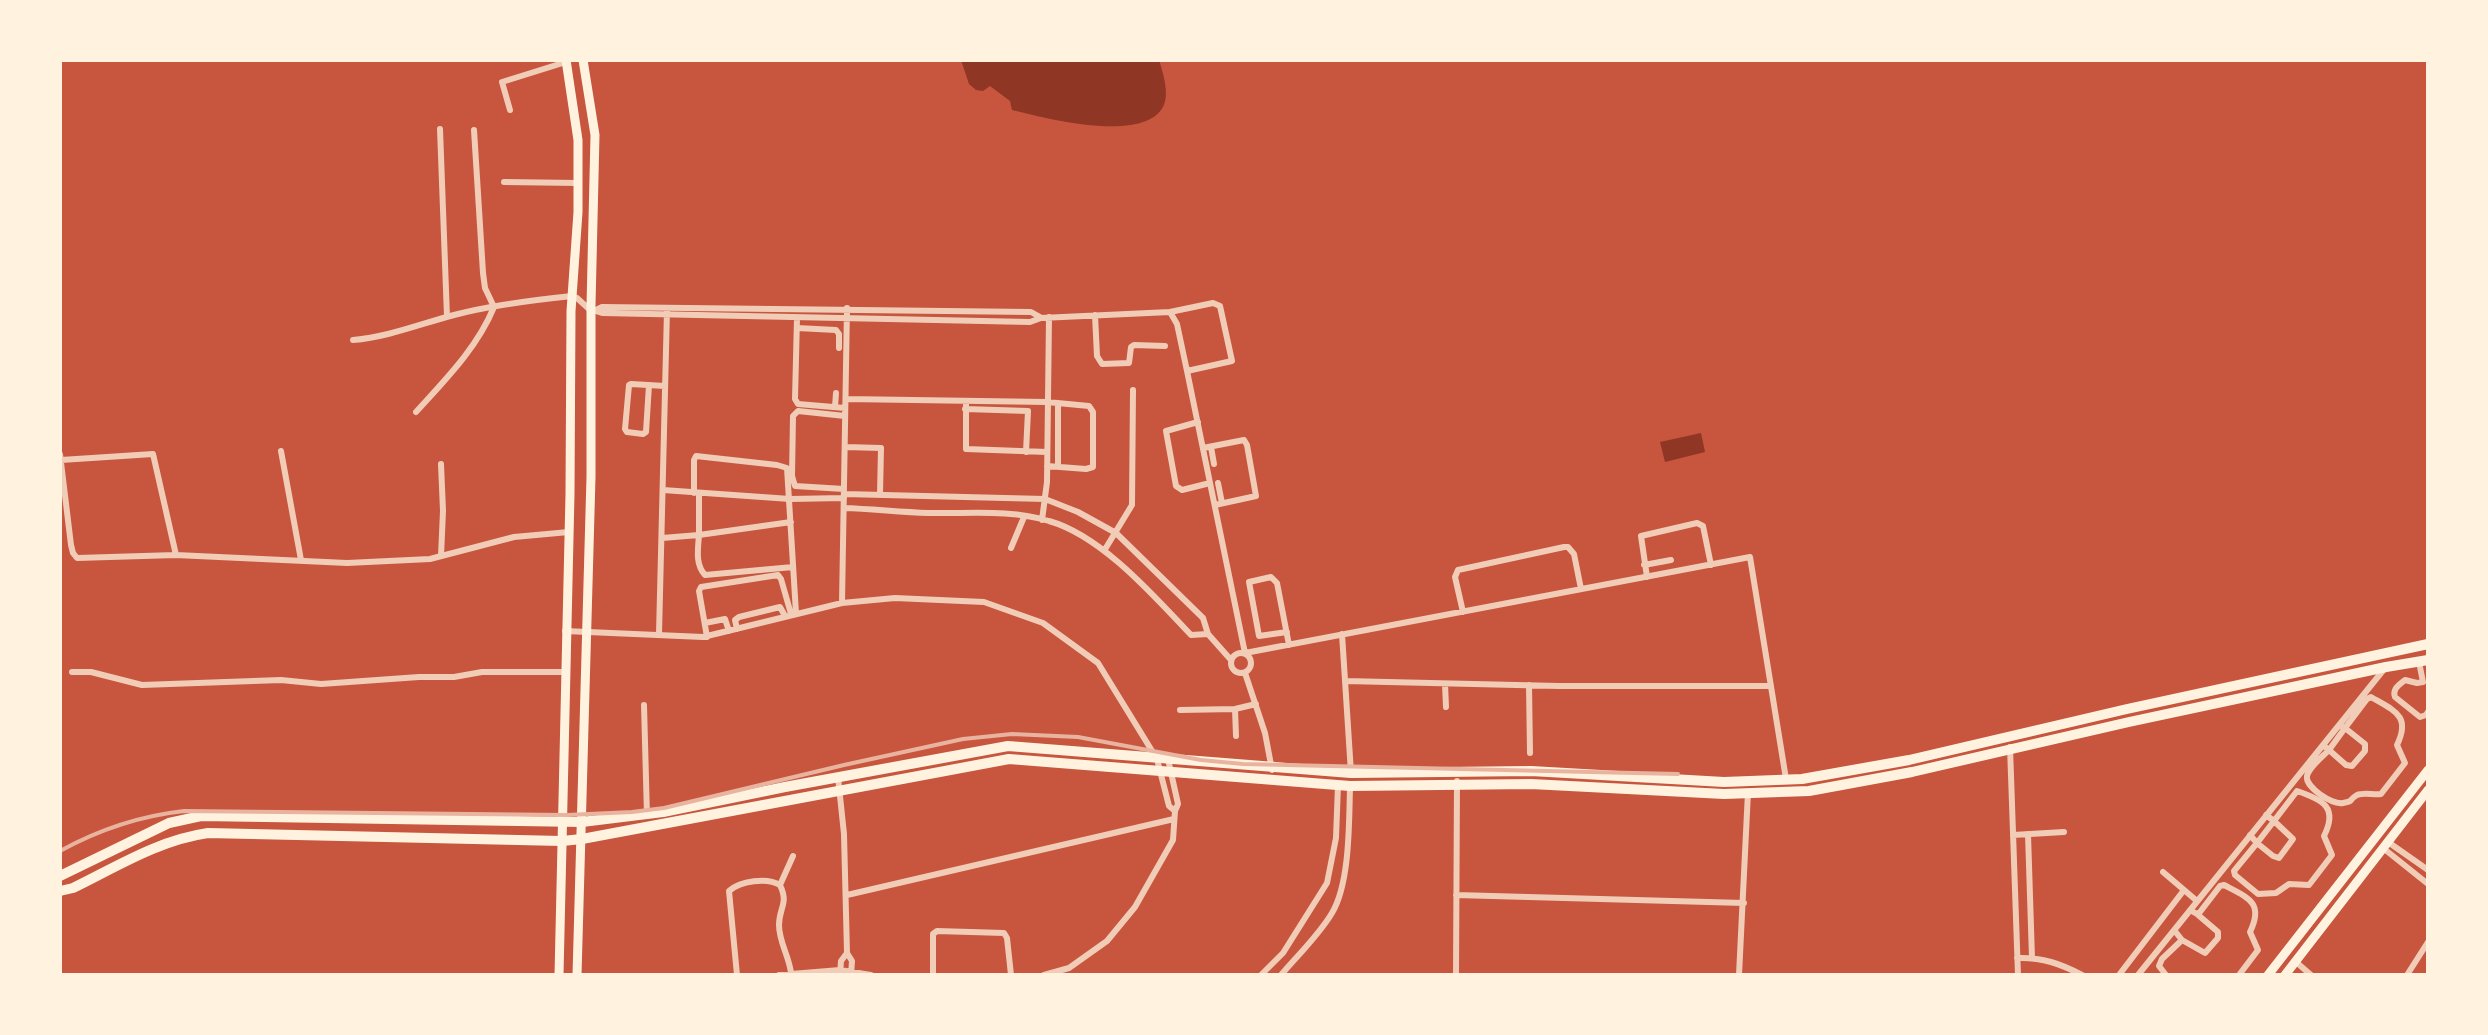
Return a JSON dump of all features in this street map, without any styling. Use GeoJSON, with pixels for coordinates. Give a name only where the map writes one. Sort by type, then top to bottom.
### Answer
{"type":"FeatureCollection","features":[{"type":"Feature","properties":{"kind":"main road"},"geometry":{"type":"LineString","coordinates":[[577,975],[594,310],[595,136],[583,60]]}},
{"type":"Feature","properties":{"kind":"main road"},"geometry":{"type":"LineString","coordinates":[[559,975],[572,296],[578,182],[577,128],[566,61]]}},
{"type":"Feature","properties":{"kind":"main road"},"geometry":{"type":"LineString","coordinates":[[60,876],[168,823],[201,816],[582,822],[647,814],[1008,746],[1274,781],[1457,778],[1531,784],[1808,791],[1834,780],[2009,736],[2428,644]]}},
{"type":"Feature","properties":{"kind":"main road"},"geometry":{"type":"LineString","coordinates":[[1749,788],[1786,780],[1834,780],[1912,772],[2424,661]]}},
{"type":"Feature","properties":{"kind":"main road"},"geometry":{"type":"LineString","coordinates":[[60,892],[184,836],[208,833],[582,839],[1009,758],[1272,768],[1346,781]]}},
{"type":"Feature","properties":{"kind":"main road"},"geometry":{"type":"LineString","coordinates":[[2268,975],[2428,770]]}},
{"type":"Feature","properties":{"kind":"main road"},"geometry":{"type":"LineString","coordinates":[[2287,974],[2428,790]]}},
{"type":"Feature","properties":{"kind":"main road"},"geometry":{"type":"LineString","coordinates":[[2366,850],[2374,859]]}},
{"type":"Feature","properties":{"kind":"street"},"geometry":{"type":"LineString","coordinates":[[510,110],[502,82],[566,61]]}},
{"type":"Feature","properties":{"kind":"street"},"geometry":{"type":"LineString","coordinates":[[440,128],[447,317]]}},
{"type":"Feature","properties":{"kind":"street"},"geometry":{"type":"LineString","coordinates":[[474,130],[483,273],[494,307]]}},
{"type":"Feature","properties":{"kind":"street"},"geometry":{"type":"LineString","coordinates":[[504,182],[578,182]]}},
{"type":"Feature","properties":{"kind":"street"},"geometry":{"type":"LineString","coordinates":[[353,340],[494,307],[572,296],[602,313],[847,308],[1031,312],[1045,318]]}},
{"type":"Feature","properties":{"kind":"street"},"geometry":{"type":"LineString","coordinates":[[667,310],[797,318],[1030,322],[1220,306],[1232,362],[1187,371]]}},
{"type":"Feature","properties":{"kind":"street"},"geometry":{"type":"LineString","coordinates":[[416,412],[476,343],[494,307]]}},
{"type":"Feature","properties":{"kind":"street"},"geometry":{"type":"LineString","coordinates":[[786,308],[786,317]]}},
{"type":"Feature","properties":{"kind":"street"},"geometry":{"type":"LineString","coordinates":[[842,603],[847,308]]}},
{"type":"Feature","properties":{"kind":"street"},"geometry":{"type":"LineString","coordinates":[[659,634],[667,310]]}},
{"type":"Feature","properties":{"kind":"street"},"geometry":{"type":"LineString","coordinates":[[924,310],[924,320]]}},
{"type":"Feature","properties":{"kind":"street"},"geometry":{"type":"LineString","coordinates":[[983,311],[983,321]]}},
{"type":"Feature","properties":{"kind":"street"},"geometry":{"type":"LineString","coordinates":[[1170,312],[1177,324],[1198,422],[1214,464]]}},
{"type":"Feature","properties":{"kind":"street"},"geometry":{"type":"LineString","coordinates":[[1096,315],[1097,356],[1102,364],[1129,363],[1134,345],[1165,346]]}},
{"type":"Feature","properties":{"kind":"street"},"geometry":{"type":"LineString","coordinates":[[797,318],[798,404],[845,408]]}},
{"type":"Feature","properties":{"kind":"street"},"geometry":{"type":"LineString","coordinates":[[1042,520],[1047,466],[1045,318]]}},
{"type":"Feature","properties":{"kind":"street"},"geometry":{"type":"LineString","coordinates":[[828,319],[828,329]]}},
{"type":"Feature","properties":{"kind":"street"},"geometry":{"type":"LineString","coordinates":[[797,328],[838,332],[839,348]]}},
{"type":"Feature","properties":{"kind":"street"},"geometry":{"type":"LineString","coordinates":[[649,385],[646,432],[628,433],[628,385],[649,385],[665,386]]}},
{"type":"Feature","properties":{"kind":"street"},"geometry":{"type":"LineString","coordinates":[[1104,551],[1132,505],[1133,390]]}},
{"type":"Feature","properties":{"kind":"street"},"geometry":{"type":"LineString","coordinates":[[835,407],[836,393]]}},
{"type":"Feature","properties":{"kind":"street"},"geometry":{"type":"LineString","coordinates":[[844,494],[795,486],[792,436],[793,416],[798,411],[1047,402],[1089,406],[1094,463],[1091,469],[1047,466]]}},
{"type":"Feature","properties":{"kind":"street"},"geometry":{"type":"LineString","coordinates":[[1058,403],[1058,467]]}},
{"type":"Feature","properties":{"kind":"street"},"geometry":{"type":"LineString","coordinates":[[966,405],[966,449],[1047,452]]}},
{"type":"Feature","properties":{"kind":"street"},"geometry":{"type":"LineString","coordinates":[[966,405],[1027,410],[1026,452]]}},
{"type":"Feature","properties":{"kind":"street"},"geometry":{"type":"LineString","coordinates":[[1198,422],[1166,431],[1176,486],[1182,490],[1214,483]]}},
{"type":"Feature","properties":{"kind":"street"},"geometry":{"type":"LineString","coordinates":[[1207,447],[1244,440],[1248,445],[1256,496],[1218,504]]}},
{"type":"Feature","properties":{"kind":"street"},"geometry":{"type":"LineString","coordinates":[[845,447],[881,448],[880,494]]}},
{"type":"Feature","properties":{"kind":"street"},"geometry":{"type":"LineString","coordinates":[[1207,447],[1245,654],[1252,661],[1246,673]]}},
{"type":"Feature","properties":{"kind":"street"},"geometry":{"type":"LineString","coordinates":[[282,452],[302,560]]}},
{"type":"Feature","properties":{"kind":"street"},"geometry":{"type":"LineString","coordinates":[[176,555],[153,454],[60,457],[72,554],[77,558],[176,555],[347,563],[440,556],[514,536],[569,532]]}},
{"type":"Feature","properties":{"kind":"street"},"geometry":{"type":"LineString","coordinates":[[791,614],[793,567],[787,468],[696,456],[701,572],[711,577],[793,567]]}},
{"type":"Feature","properties":{"kind":"street"},"geometry":{"type":"LineString","coordinates":[[440,556],[441,464]]}},
{"type":"Feature","properties":{"kind":"street"},"geometry":{"type":"LineString","coordinates":[[663,490],[790,499],[844,494],[1045,498],[1116,533],[1204,618],[1208,634],[1231,660],[1235,672],[1246,673]]}},
{"type":"Feature","properties":{"kind":"street"},"geometry":{"type":"LineString","coordinates":[[890,510],[891,494]]}},
{"type":"Feature","properties":{"kind":"street"},"geometry":{"type":"LineString","coordinates":[[928,494],[928,512]]}},
{"type":"Feature","properties":{"kind":"street"},"geometry":{"type":"LineString","coordinates":[[844,508],[1001,512],[1051,521],[1104,551],[1191,635],[1208,634]]}},
{"type":"Feature","properties":{"kind":"street"},"geometry":{"type":"LineString","coordinates":[[1011,548],[1024,516]]}},
{"type":"Feature","properties":{"kind":"street"},"geometry":{"type":"LineString","coordinates":[[662,538],[791,522]]}},
{"type":"Feature","properties":{"kind":"street"},"geometry":{"type":"LineString","coordinates":[[1651,576],[1640,536],[1697,523],[1704,526],[1710,565]]}},
{"type":"Feature","properties":{"kind":"street"},"geometry":{"type":"LineString","coordinates":[[1463,612],[1455,578],[1458,570],[1564,547],[1574,554],[1581,589]]}},
{"type":"Feature","properties":{"kind":"street"},"geometry":{"type":"LineString","coordinates":[[1231,660],[1239,653],[1750,557],[1786,780]]}},
{"type":"Feature","properties":{"kind":"street"},"geometry":{"type":"LineString","coordinates":[[1649,564],[1671,560]]}},
{"type":"Feature","properties":{"kind":"street"},"geometry":{"type":"LineString","coordinates":[[707,636],[699,591],[702,588],[775,574],[781,579],[791,614]]}},
{"type":"Feature","properties":{"kind":"street"},"geometry":{"type":"LineString","coordinates":[[1286,632],[1259,636],[1249,582],[1271,577],[1276,580],[1289,645]]}},
{"type":"Feature","properties":{"kind":"street"},"geometry":{"type":"LineString","coordinates":[[566,632],[707,636],[842,603],[896,598],[984,602],[1043,623],[1098,663],[1164,766],[1178,804],[1173,840],[1135,907],[1107,941],[1070,968],[1044,975]]}},
{"type":"Feature","properties":{"kind":"street"},"geometry":{"type":"LineString","coordinates":[[733,630],[736,619],[749,614],[782,607],[791,614]]}},
{"type":"Feature","properties":{"kind":"street"},"geometry":{"type":"LineString","coordinates":[[765,611],[768,620]]}},
{"type":"Feature","properties":{"kind":"street"},"geometry":{"type":"LineString","coordinates":[[749,614],[752,625]]}},
{"type":"Feature","properties":{"kind":"street"},"geometry":{"type":"LineString","coordinates":[[704,623],[725,619],[733,630]]}},
{"type":"Feature","properties":{"kind":"street"},"geometry":{"type":"LineString","coordinates":[[716,620],[719,634]]}},
{"type":"Feature","properties":{"kind":"street"},"geometry":{"type":"LineString","coordinates":[[1281,975],[1331,915],[1339,899],[1347,848],[1342,634]]}},
{"type":"Feature","properties":{"kind":"street"},"geometry":{"type":"LineString","coordinates":[[2342,726],[2367,699],[2375,699],[2403,721],[2404,730],[2396,745],[2405,763],[2382,794],[2362,793],[2339,804],[2331,802],[2306,779],[2308,772],[2342,726],[2386,667],[2386,652]]}},
{"type":"Feature","properties":{"kind":"street"},"geometry":{"type":"LineString","coordinates":[[2424,661],[2425,680],[2416,684],[2405,680],[2394,690],[2394,697],[2420,717],[2428,712]]}},
{"type":"Feature","properties":{"kind":"street"},"geometry":{"type":"LineString","coordinates":[[72,672],[92,672],[142,685],[281,680],[321,684],[482,672],[566,672]]}},
{"type":"Feature","properties":{"kind":"street"},"geometry":{"type":"LineString","coordinates":[[1246,673],[1265,733],[1274,781]]}},
{"type":"Feature","properties":{"kind":"street"},"geometry":{"type":"LineString","coordinates":[[1345,682],[1770,686]]}},
{"type":"Feature","properties":{"kind":"street"},"geometry":{"type":"LineString","coordinates":[[1445,684],[1446,707]]}},
{"type":"Feature","properties":{"kind":"street"},"geometry":{"type":"LineString","coordinates":[[1529,685],[1530,753]]}},
{"type":"Feature","properties":{"kind":"street"},"geometry":{"type":"LineString","coordinates":[[1180,710],[1256,704]]}},
{"type":"Feature","properties":{"kind":"street"},"geometry":{"type":"LineString","coordinates":[[644,705],[647,828]]}},
{"type":"Feature","properties":{"kind":"street"},"geometry":{"type":"LineString","coordinates":[[1235,708],[1236,736]]}},
{"type":"Feature","properties":{"kind":"street"},"geometry":{"type":"LineString","coordinates":[[2326,748],[2349,766],[2364,750],[2365,744],[2342,726]]}},
{"type":"Feature","properties":{"kind":"street"},"geometry":{"type":"LineString","coordinates":[[2009,736],[2018,975]]}},
{"type":"Feature","properties":{"kind":"street"},"geometry":{"type":"LineString","coordinates":[[2194,912],[2197,901],[2326,748]]}},
{"type":"Feature","properties":{"kind":"street"},"geometry":{"type":"LineString","coordinates":[[838,778],[851,974]]}},
{"type":"Feature","properties":{"kind":"street"},"geometry":{"type":"LineString","coordinates":[[1456,975],[1457,778]]}},
{"type":"Feature","properties":{"kind":"street"},"geometry":{"type":"LineString","coordinates":[[1261,975],[1283,953],[1327,883],[1346,781]]}},
{"type":"Feature","properties":{"kind":"street"},"geometry":{"type":"LineString","coordinates":[[1739,975],[1749,788]]}},
{"type":"Feature","properties":{"kind":"street"},"geometry":{"type":"LineString","coordinates":[[2297,792],[2331,812],[2324,836],[2332,854],[2309,885],[2289,884],[2276,894],[2258,894],[2234,871],[2258,843],[2297,792]]}},
{"type":"Feature","properties":{"kind":"street"},"geometry":{"type":"LineString","coordinates":[[847,895],[904,886],[1175,815]]}},
{"type":"Feature","properties":{"kind":"street"},"geometry":{"type":"LineString","coordinates":[[2250,836],[2280,858],[2292,836],[2266,816]]}},
{"type":"Feature","properties":{"kind":"street"},"geometry":{"type":"LineString","coordinates":[[2013,835],[2064,832]]}},
{"type":"Feature","properties":{"kind":"street"},"geometry":{"type":"LineString","coordinates":[[2028,834],[2032,958]]}},
{"type":"Feature","properties":{"kind":"street"},"geometry":{"type":"LineString","coordinates":[[2385,845],[2428,870]]}},
{"type":"Feature","properties":{"kind":"street"},"geometry":{"type":"LineString","coordinates":[[2385,845],[2428,884]]}},
{"type":"Feature","properties":{"kind":"street"},"geometry":{"type":"LineString","coordinates":[[780,885],[793,856]]}},
{"type":"Feature","properties":{"kind":"street"},"geometry":{"type":"LineString","coordinates":[[2163,872],[2197,901]]}},
{"type":"Feature","properties":{"kind":"street"},"geometry":{"type":"LineString","coordinates":[[737,975],[729,891],[735,886],[768,880],[780,885],[785,897],[779,930],[791,973]]}},
{"type":"Feature","properties":{"kind":"street"},"geometry":{"type":"LineString","coordinates":[[2125,967],[2137,975],[2174,930],[2224,884],[2256,908],[2257,917],[2250,932],[2258,950],[2239,975]]}},
{"type":"Feature","properties":{"kind":"street"},"geometry":{"type":"LineString","coordinates":[[2119,975],[2184,890]]}},
{"type":"Feature","properties":{"kind":"street"},"geometry":{"type":"LineString","coordinates":[[1456,896],[1744,904]]}},
{"type":"Feature","properties":{"kind":"street"},"geometry":{"type":"LineString","coordinates":[[2174,930],[2182,940],[2205,954],[2218,938],[2218,932],[2194,912]]}},
{"type":"Feature","properties":{"kind":"street"},"geometry":{"type":"LineString","coordinates":[[933,975],[933,934],[937,932],[1004,932],[1011,975]]}},
{"type":"Feature","properties":{"kind":"street"},"geometry":{"type":"LineString","coordinates":[[2166,975],[2159,966],[2162,959],[2182,940]]}},
{"type":"Feature","properties":{"kind":"street"},"geometry":{"type":"LineString","coordinates":[[2016,942],[2031,942]]}},
{"type":"Feature","properties":{"kind":"street"},"geometry":{"type":"LineString","coordinates":[[2406,975],[2428,942]]}},
{"type":"Feature","properties":{"kind":"street"},"geometry":{"type":"LineString","coordinates":[[840,972],[847,953]]}},
{"type":"Feature","properties":{"kind":"street"},"geometry":{"type":"LineString","coordinates":[[2017,958],[2060,964],[2082,975]]}},
{"type":"Feature","properties":{"kind":"street"},"geometry":{"type":"LineString","coordinates":[[2296,962],[2311,975]]}},
{"type":"Feature","properties":{"kind":"street"},"geometry":{"type":"LineString","coordinates":[[779,975],[871,975]]}},
{"type":"Feature","properties":{"kind":"shaded area"},"geometry":{"type":"Polygon","coordinates":[[[961,60],[1159,60],[1165,102],[1152,118],[1135,124],[1092,125],[1047,118],[1012,110],[1010,101],[990,86],[976,90],[969,84],[961,60]]]}},
{"type":"Feature","properties":{"kind":"shaded area"},"geometry":{"type":"Polygon","coordinates":[[[1701,433],[1705,452],[1665,462],[1660,442],[1701,433]]]}},
{"type":"Feature","properties":{"kind":"railway"},"geometry":{"type":"LineString","coordinates":[[60,851],[120,825],[184,811],[567,815],[632,812],[963,739],[1012,734],[1078,737],[1243,764],[1678,774]]}}]}
